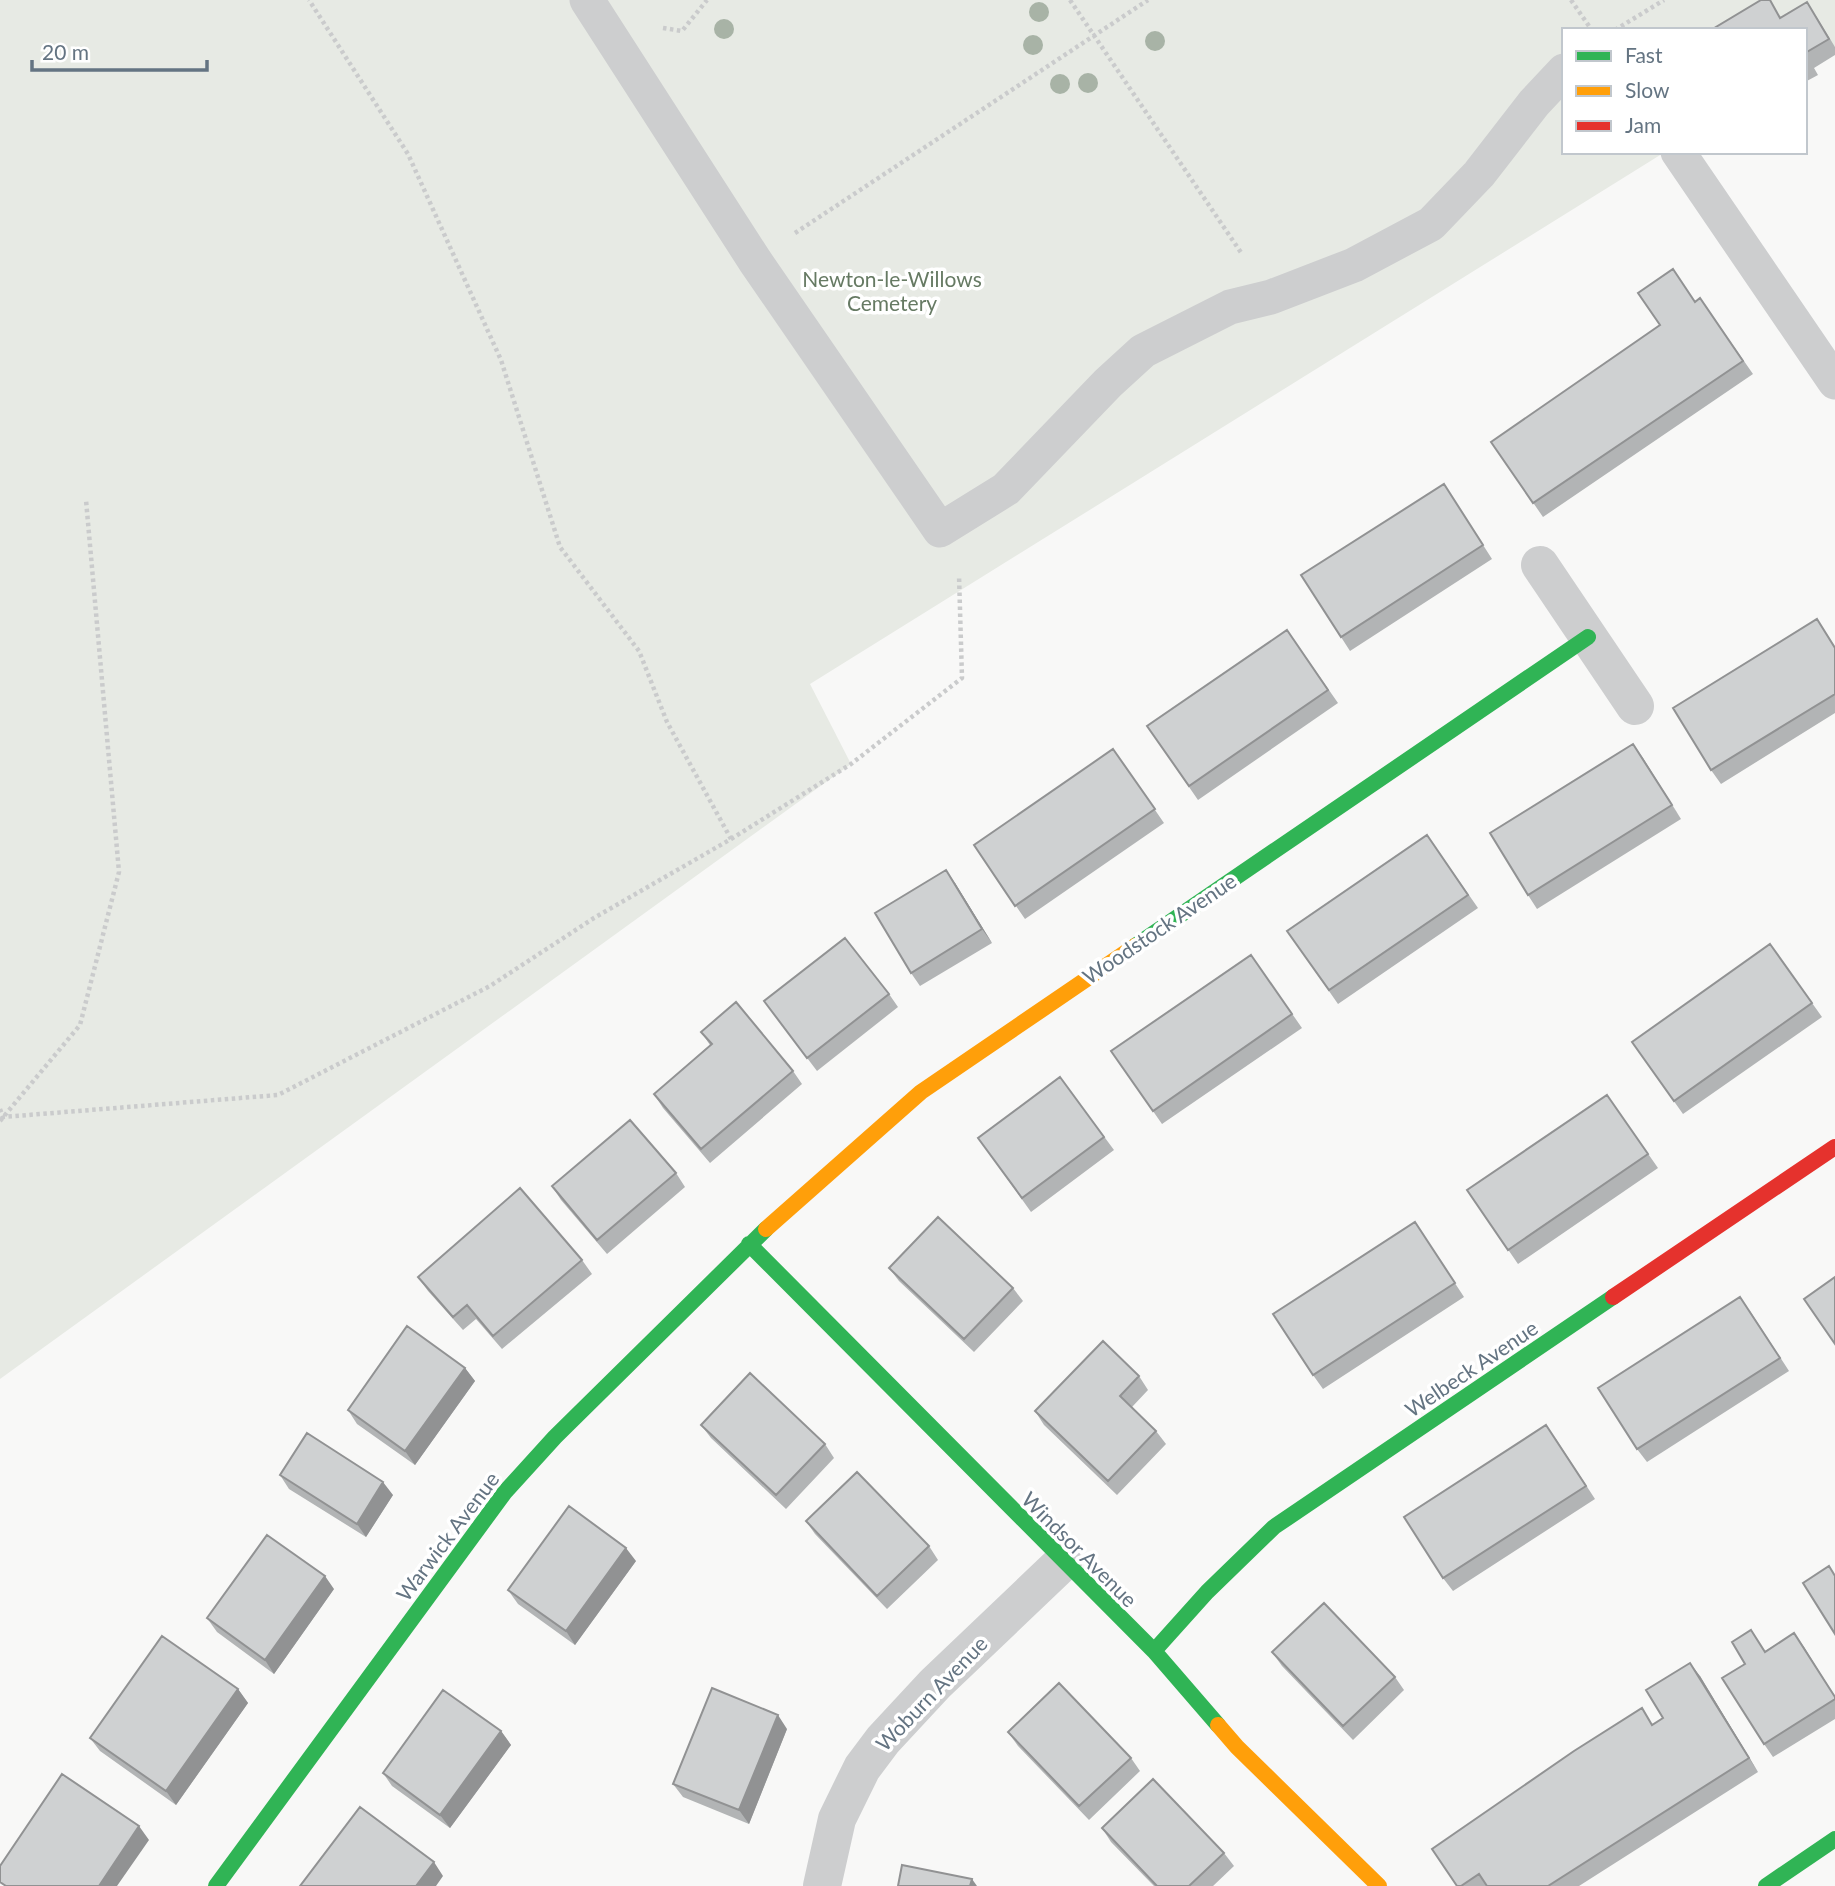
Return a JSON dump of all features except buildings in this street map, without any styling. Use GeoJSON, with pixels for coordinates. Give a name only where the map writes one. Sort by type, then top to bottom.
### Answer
{"type":"FeatureCollection","features":[{"type":"Feature","properties":{"kind":"street"},"geometry":{"type":"LineString","coordinates":[[1540,565],[1635,706]]}},
{"type":"Feature","properties":{"kind":"street","name":"Woodstock Avenue"},"geometry":{"type":"LineString","coordinates":[[749,1244],[831,1174],[921,1091],[1588,637]]}},
{"type":"Feature","properties":{"kind":"street","name":"Welbeck Avenue"},"geometry":{"type":"LineString","coordinates":[[1154,1651],[1207,1592],[1274,1527],[1835,1147]]}},
{"type":"Feature","properties":{"kind":"street","name":"Windsor Avenue"},"geometry":{"type":"LineString","coordinates":[[749,1244],[1154,1651],[1237,1747],[1379,1886]]}},
{"type":"Feature","properties":{"kind":"street","name":"Warwick Avenue"},"geometry":{"type":"LineString","coordinates":[[216,1886],[505,1492],[555,1437],[749,1244]]}},
{"type":"Feature","properties":{"kind":"street","name":"Woburn Avenue"},"geometry":{"type":"LineString","coordinates":[[822,1886],[838,1819],[862,1768],[883,1740],[935,1684],[1063,1562]]}},
{"type":"Feature","properties":{"kind":"street"},"geometry":{"type":"LineString","coordinates":[[1766,1886],[1835,1839]]}},
{"type":"Feature","properties":{"kind":"lane"},"geometry":{"type":"LineString","coordinates":[[587,0],[755,261],[940,530],[1006,489],[1108,383],[1143,351],[1230,307],[1271,297],[1353,265],[1431,224],[1479,174],[1534,103],[1562,73]]}},
{"type":"Feature","properties":{"kind":"lane"},"geometry":{"type":"LineString","coordinates":[[1679,154],[1835,382]]}},
{"type":"Feature","properties":{"kind":"path"},"geometry":{"type":"LineString","coordinates":[[309,0],[408,154],[501,360],[560,547],[639,652],[667,722],[730,839]]}},
{"type":"Feature","properties":{"kind":"path"},"geometry":{"type":"LineString","coordinates":[[657,20],[663,28],[682,30],[708,0]]}},
{"type":"Feature","properties":{"kind":"path"},"geometry":{"type":"LineString","coordinates":[[1070,0],[1271,297]]}},
{"type":"Feature","properties":{"kind":"path"},"geometry":{"type":"LineString","coordinates":[[755,261],[1148,0]]}},
{"type":"Feature","properties":{"kind":"path"},"geometry":{"type":"LineString","coordinates":[[1571,0],[1590,28]]}},
{"type":"Feature","properties":{"kind":"path"},"geometry":{"type":"LineString","coordinates":[[1618,28],[1664,0]]}},
{"type":"Feature","properties":{"kind":"path"},"geometry":{"type":"LineString","coordinates":[[2,1119],[80,1025],[119,872],[86,500]]}},
{"type":"Feature","properties":{"kind":"path"},"geometry":{"type":"LineString","coordinates":[[2,1119],[278,1096],[490,986],[594,918],[730,839],[851,764],[962,678],[959,568],[940,530]]}},
{"type":"Feature","properties":{"kind":"path"},"geometry":{"type":"LineString","coordinates":[[0,1109],[2,1119]]}},
{"type":"Feature","properties":{"kind":"green space","name":"Newton-le-Willows Cemetery"},"geometry":{"type":"Polygon","coordinates":[[[0,0],[1835,0],[1835,46],[1807,64],[1807,28],[1562,28],[1562,154],[1662,154],[810,684],[851,764],[0,1379],[0,0]]]}},
{"type":"Feature","properties":{"kind":"traffic: fast"},"geometry":{"type":"LineString","coordinates":[[1135,946],[1588,637]]}},
{"type":"Feature","properties":{"kind":"traffic: fast"},"geometry":{"type":"LineString","coordinates":[[216,1886],[505,1492],[555,1437],[766,1229]]}},
{"type":"Feature","properties":{"kind":"traffic: fast"},"geometry":{"type":"LineString","coordinates":[[749,1244],[1154,1651],[1218,1725]]}},
{"type":"Feature","properties":{"kind":"traffic: fast"},"geometry":{"type":"LineString","coordinates":[[1154,1651],[1207,1592],[1274,1527],[1613,1297]]}},
{"type":"Feature","properties":{"kind":"traffic: fast"},"geometry":{"type":"LineString","coordinates":[[1766,1886],[1835,1839]]}},
{"type":"Feature","properties":{"kind":"traffic: slow"},"geometry":{"type":"LineString","coordinates":[[766,1229],[921,1092],[1135,946]]}},
{"type":"Feature","properties":{"kind":"traffic: slow"},"geometry":{"type":"LineString","coordinates":[[1218,1725],[1237,1747],[1379,1886]]}},
{"type":"Feature","properties":{"kind":"traffic: jam"},"geometry":{"type":"LineString","coordinates":[[1613,1297],[1835,1147]]}}]}
